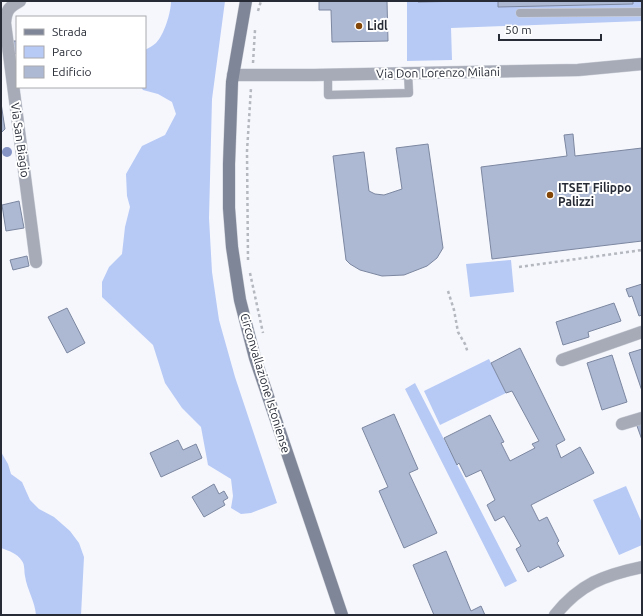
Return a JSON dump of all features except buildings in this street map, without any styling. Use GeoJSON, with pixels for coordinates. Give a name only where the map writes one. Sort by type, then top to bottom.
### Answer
{"type":"FeatureCollection","features":[{"type":"Feature","properties":{"kind":"main road","name":"Circonvallazione Istoniense"},"geometry":{"type":"LineString","coordinates":[[246,1],[233,75],[229,139],[229,208],[232,247],[240,300],[255,358],[342,615]]}},
{"type":"Feature","properties":{"kind":"street","name":"Via San Biagio"},"geometry":{"type":"LineString","coordinates":[[20,1],[8,9],[5,23],[36,262]]}},
{"type":"Feature","properties":{"kind":"street","name":"Via Don Lorenzo Milani"},"geometry":{"type":"LineString","coordinates":[[233,75],[328,75],[578,70],[642,64]]}},
{"type":"Feature","properties":{"kind":"street"},"geometry":{"type":"LineString","coordinates":[[562,360],[642,332]]}},
{"type":"Feature","properties":{"kind":"street"},"geometry":{"type":"LineString","coordinates":[[622,424],[642,418]]}},
{"type":"Feature","properties":{"kind":"street"},"geometry":{"type":"LineString","coordinates":[[555,615],[565,602],[580,589],[613,573],[642,567]]}},
{"type":"Feature","properties":{"kind":"lane"},"geometry":{"type":"LineString","coordinates":[[520,13],[642,12]]}},
{"type":"Feature","properties":{"kind":"lane"},"geometry":{"type":"LineString","coordinates":[[328,75],[328,95],[409,93],[408,73]]}},
{"type":"Feature","properties":{"kind":"path"},"geometry":{"type":"LineString","coordinates":[[258,13],[261,1]]}},
{"type":"Feature","properties":{"kind":"path"},"geometry":{"type":"LineString","coordinates":[[248,263],[247,151],[255,26]]}},
{"type":"Feature","properties":{"kind":"path"},"geometry":{"type":"LineString","coordinates":[[519,267],[642,250]]}},
{"type":"Feature","properties":{"kind":"path"},"geometry":{"type":"LineString","coordinates":[[250,270],[264,338]]}},
{"type":"Feature","properties":{"kind":"path"},"geometry":{"type":"LineString","coordinates":[[448,292],[454,310],[458,332],[468,353]]}},
{"type":"Feature","properties":{"kind":"green space"},"geometry":{"type":"Polygon","coordinates":[[[171,1],[225,1],[212,99],[209,218],[212,272],[219,320],[235,377],[277,503],[251,513],[241,514],[231,508],[233,496],[231,479],[208,465],[201,427],[182,408],[165,383],[153,345],[102,297],[102,282],[109,267],[122,254],[125,227],[130,207],[127,196],[126,174],[142,146],[165,135],[176,114],[172,102],[158,94],[143,90],[142,88],[146,88],[146,49],[156,43],[162,35],[171,6],[171,1]]]}},
{"type":"Feature","properties":{"kind":"green space"},"geometry":{"type":"Polygon","coordinates":[[[407,1],[642,1],[642,21],[451,28],[452,60],[407,61],[407,1]]]}},
{"type":"Feature","properties":{"kind":"green space"},"geometry":{"type":"Polygon","coordinates":[[[511,260],[514,292],[470,297],[466,264],[511,260]]]}},
{"type":"Feature","properties":{"kind":"green space"},"geometry":{"type":"Polygon","coordinates":[[[489,359],[506,393],[440,425],[424,391],[489,359]]]}},
{"type":"Feature","properties":{"kind":"green space"},"geometry":{"type":"Polygon","coordinates":[[[415,383],[517,581],[505,587],[405,389],[415,383]]]}},
{"type":"Feature","properties":{"kind":"green space"},"geometry":{"type":"Polygon","coordinates":[[[1,452],[8,464],[11,474],[22,482],[30,500],[39,509],[54,517],[70,531],[79,543],[84,557],[81,615],[36,615],[26,581],[23,563],[15,554],[1,548],[1,452]]]}},
{"type":"Feature","properties":{"kind":"green space"},"geometry":{"type":"Polygon","coordinates":[[[626,486],[642,523],[642,545],[619,555],[593,500],[626,486]]]}},
{"type":"Feature","properties":{"kind":"place","name":"Lidl"},"geometry":{"type":"Point","coordinates":[359,26]}},
{"type":"Feature","properties":{"kind":"place","name":"ITSET Filippo Palizzi"},"geometry":{"type":"Point","coordinates":[550,195]}}]}
